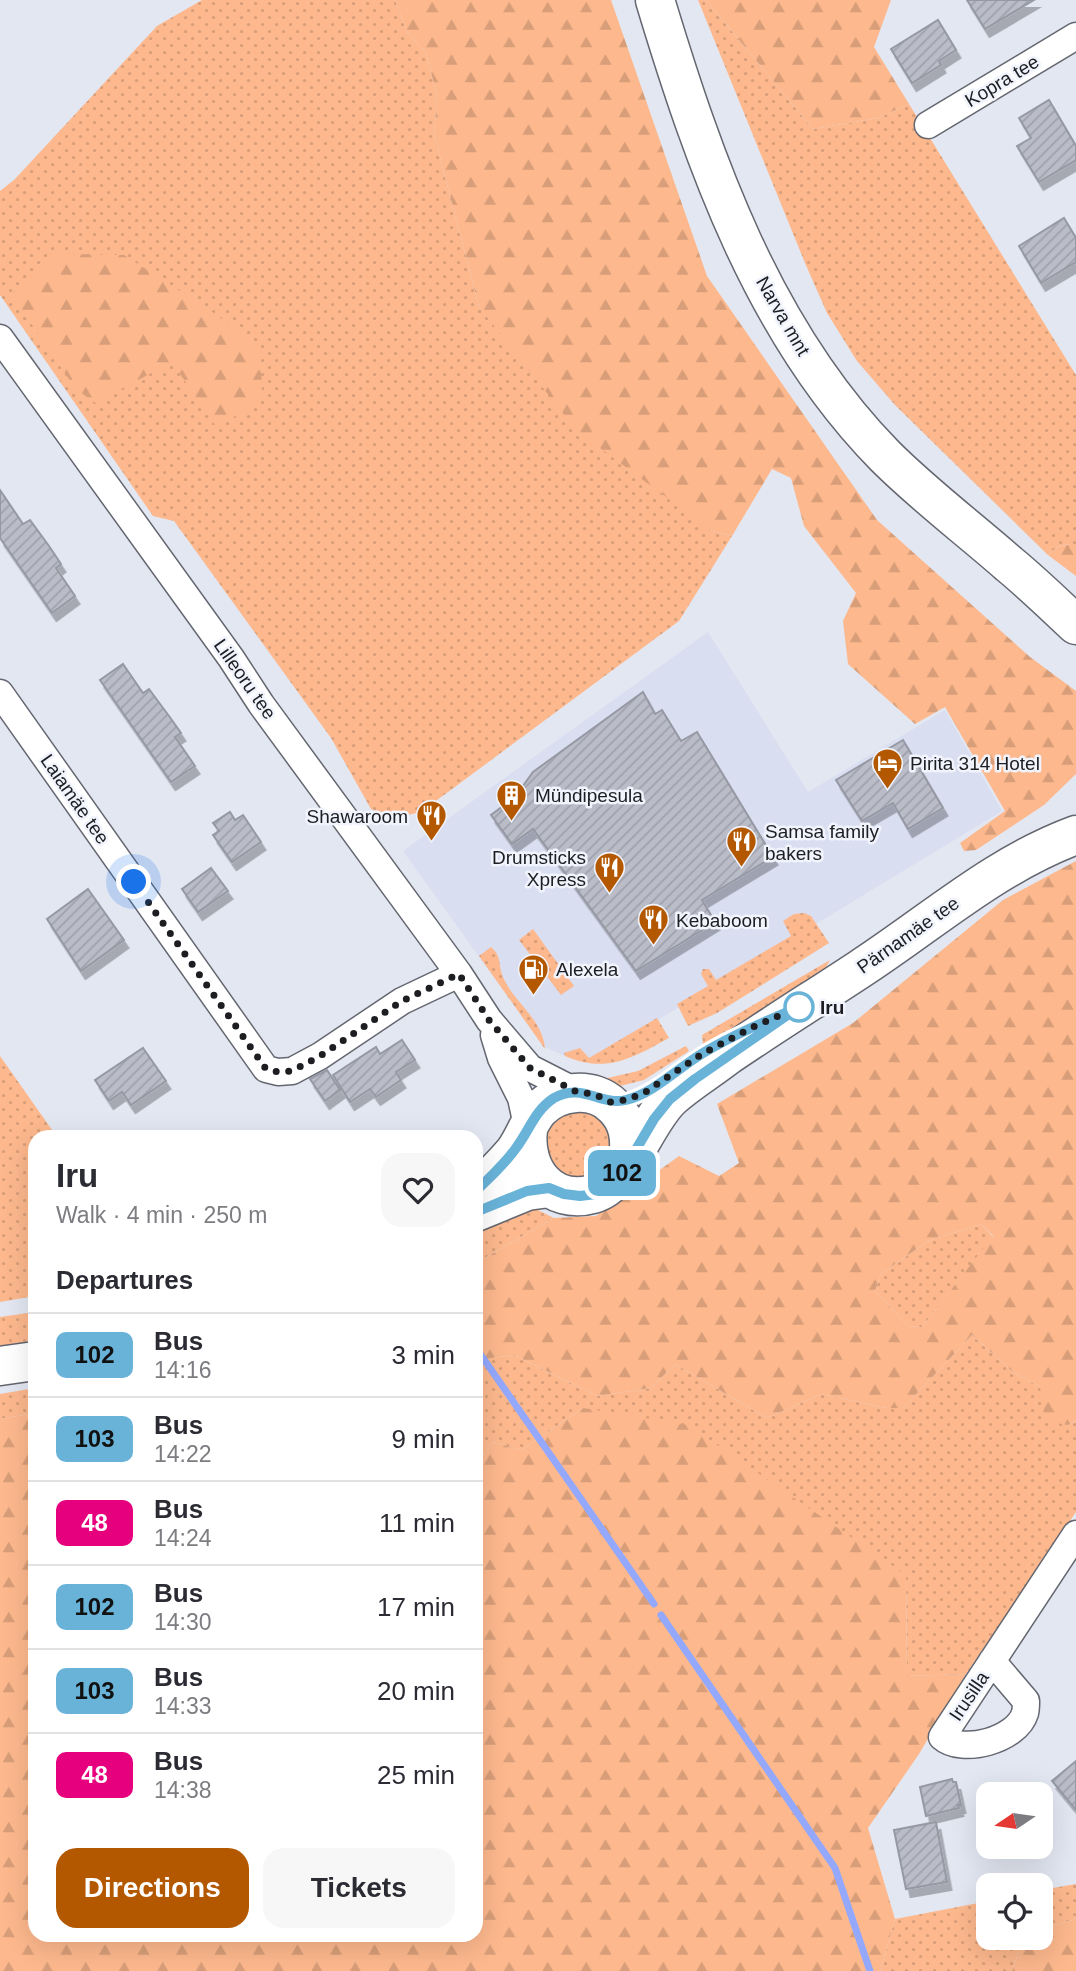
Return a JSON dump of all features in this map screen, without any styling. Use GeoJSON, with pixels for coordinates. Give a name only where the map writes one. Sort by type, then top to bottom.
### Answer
{"type":"FeatureCollection","features":[{"type":"Feature","properties":{"kind":"main road","name":"Narva mnt"},"geometry":{"type":"LineString","coordinates":[[655,0],[701,143],[733,225],[766,289],[810,362],[830,391],[884,455],[1076,625]]}},
{"type":"Feature","properties":{"kind":"main road","name":"Narva mnt"},"geometry":{"type":"LineString","coordinates":[[1012,566],[1076,607]]}},
{"type":"Feature","properties":{"kind":"main road","name":"Pärnamäe tee"},"geometry":{"type":"LineString","coordinates":[[628,1160],[670,1099],[711,1068],[987,881],[1059,842],[1076,824]]}},
{"type":"Feature","properties":{"kind":"main road"},"geometry":{"type":"LineString","coordinates":[[483,1184],[516,1149],[539,1111],[556,1097],[610,1096],[799,1007]]}},
{"type":"Feature","properties":{"kind":"main road"},"geometry":{"type":"LineString","coordinates":[[528,1130],[526,1146],[529,1162],[549,1188],[564,1194],[596,1194],[610,1186],[621,1175],[631,1144],[628,1128],[610,1096]]}},
{"type":"Feature","properties":{"kind":"main road"},"geometry":{"type":"LineString","coordinates":[[483,1209],[527,1191],[549,1188]]}},
{"type":"Feature","properties":{"kind":"main road"},"geometry":{"type":"LineString","coordinates":[[0,1366],[28,1362]]}},
{"type":"Feature","properties":{"kind":"street","name":"Kopra tee"},"geometry":{"type":"LineString","coordinates":[[928,125],[1076,36]]}},
{"type":"Feature","properties":{"kind":"street","name":"Lilleoru tee"},"geometry":{"type":"LineString","coordinates":[[0,338],[231,658],[261,704],[459,974],[489,1020],[530,1068],[610,1096]]}},
{"type":"Feature","properties":{"kind":"street","name":"Laiamäe tee"},"geometry":{"type":"LineString","coordinates":[[0,693],[266,1069],[292,1071],[320,1056],[402,1001],[459,974]]}},
{"type":"Feature","properties":{"kind":"street","name":"Lilleoru tee"},"geometry":{"type":"LineString","coordinates":[[489,1020],[501,1058],[521,1098],[528,1130]]}},
{"type":"Feature","properties":{"kind":"street","name":"Irusilla"},"geometry":{"type":"LineString","coordinates":[[992,1661],[1076,1534]]}},
{"type":"Feature","properties":{"kind":"shaded area"},"geometry":{"type":"Polygon","coordinates":[[[708,632],[808,792],[945,710],[1002,811],[592,1060],[565,1056],[544,1047],[403,851],[708,632]]]}},
{"type":"Feature","properties":{"kind":"green space"},"geometry":{"type":"Polygon","coordinates":[[[202,0],[395,0],[407,32],[426,53],[437,96],[434,134],[479,307],[712,531],[732,536],[679,621],[421,812],[394,818],[371,809],[331,738],[174,521],[153,516],[0,295],[0,191],[14,180],[157,26],[202,0]]]}},
{"type":"Feature","properties":{"kind":"green space"},"geometry":{"type":"Polygon","coordinates":[[[395,0],[611,0],[707,276],[877,520],[1030,657],[1076,691],[1076,774],[1044,805],[976,850],[964,851],[960,843],[1005,811],[945,707],[915,724],[848,664],[843,621],[856,593],[804,526],[791,478],[772,469],[732,536],[712,531],[577,431],[479,307],[434,134],[437,96],[426,53],[407,32],[395,0]]]}},
{"type":"Feature","properties":{"kind":"green space"},"geometry":{"type":"Polygon","coordinates":[[[698,0],[706,0],[813,129],[878,118],[909,104],[1076,375],[1076,550],[1068,544],[1056,548],[1048,555],[895,405],[857,361],[827,313],[698,0]]]}},
{"type":"Feature","properties":{"kind":"green space"},"geometry":{"type":"Polygon","coordinates":[[[706,0],[891,0],[874,47],[909,104],[878,118],[813,129],[706,0]]]}},
{"type":"Feature","properties":{"kind":"green space"},"geometry":{"type":"Polygon","coordinates":[[[58,254],[124,255],[217,315],[261,352],[262,399],[217,428],[172,362],[95,403],[75,388],[11,294],[58,254]]]}},
{"type":"Feature","properties":{"kind":"green space"},"geometry":{"type":"Polygon","coordinates":[[[1069,544],[1076,550],[1076,576],[1048,555],[1056,548],[1069,544]]]}},
{"type":"Feature","properties":{"kind":"green space"},"geometry":{"type":"Polygon","coordinates":[[[1076,861],[1076,1421],[1068,1425],[1045,1421],[1040,1387],[1014,1373],[972,1335],[903,1408],[886,1408],[821,1394],[767,1418],[675,1364],[651,1388],[597,1396],[514,1355],[483,1359],[483,1259],[554,1218],[596,1216],[679,1156],[719,1176],[739,1163],[717,1104],[853,1023],[1003,900],[1076,861]],[[981,1224],[928,1241],[881,1274],[875,1291],[908,1326],[922,1327],[993,1236],[981,1224]]]}},
{"type":"Feature","properties":{"kind":"green space"},"geometry":{"type":"Polygon","coordinates":[[[804,913],[811,916],[829,943],[717,1013],[688,1026],[677,1004],[708,986],[701,974],[703,969],[709,969],[716,980],[791,936],[783,921],[794,914],[804,913]]]}},
{"type":"Feature","properties":{"kind":"green space"},"geometry":{"type":"Polygon","coordinates":[[[533,929],[574,986],[561,995],[519,940],[533,929]]]}},
{"type":"Feature","properties":{"kind":"green space"},"geometry":{"type":"Polygon","coordinates":[[[491,947],[498,957],[508,986],[539,1029],[545,1049],[479,956],[491,947]]]}},
{"type":"Feature","properties":{"kind":"green space"},"geometry":{"type":"Polygon","coordinates":[[[830,960],[821,976],[811,984],[703,1044],[702,1035],[830,960]]]}},
{"type":"Feature","properties":{"kind":"green space"},"geometry":{"type":"Polygon","coordinates":[[[657,1018],[669,1038],[631,1057],[594,1064],[565,1056],[564,1053],[580,1048],[589,1058],[657,1018]]]}},
{"type":"Feature","properties":{"kind":"green space"},"geometry":{"type":"Polygon","coordinates":[[[686,1046],[689,1051],[644,1080],[612,1088],[603,1079],[638,1071],[686,1046]]]}},
{"type":"Feature","properties":{"kind":"green space"},"geometry":{"type":"Polygon","coordinates":[[[0,1056],[52,1130],[28,1130],[28,1297],[0,1302],[0,1056]]]}},
{"type":"Feature","properties":{"kind":"green space"},"geometry":{"type":"Polygon","coordinates":[[[578,1110],[591,1113],[602,1120],[609,1131],[612,1144],[609,1157],[602,1168],[591,1175],[578,1178],[565,1175],[554,1168],[547,1157],[544,1144],[547,1131],[554,1120],[565,1113],[578,1110]]]}},
{"type":"Feature","properties":{"kind":"green space"},"geometry":{"type":"Polygon","coordinates":[[[524,1203],[554,1218],[483,1259],[483,1226],[524,1203]]]}},
{"type":"Feature","properties":{"kind":"green space"},"geometry":{"type":"Polygon","coordinates":[[[981,1224],[993,1237],[922,1327],[908,1326],[875,1291],[881,1274],[928,1241],[981,1224]]]}},
{"type":"Feature","properties":{"kind":"green space"},"geometry":{"type":"Polygon","coordinates":[[[28,1313],[28,1341],[0,1347],[0,1317],[28,1313]]]}},
{"type":"Feature","properties":{"kind":"green space"},"geometry":{"type":"Polygon","coordinates":[[[972,1335],[1014,1373],[1040,1387],[1068,1425],[1076,1421],[1076,1512],[966,1674],[907,1676],[906,1575],[583,1408],[522,1450],[493,1442],[483,1456],[483,1359],[514,1355],[597,1396],[651,1388],[675,1364],[767,1418],[821,1394],[886,1408],[903,1408],[972,1335]]]}},
{"type":"Feature","properties":{"kind":"green space"},"geometry":{"type":"Polygon","coordinates":[[[28,1389],[28,1414],[0,1419],[0,1394],[28,1389]]]}},
{"type":"Feature","properties":{"kind":"green space"},"geometry":{"type":"Polygon","coordinates":[[[583,1408],[688,1425],[906,1575],[907,1676],[966,1674],[919,1754],[868,1828],[895,1919],[880,1971],[0,1971],[0,1419],[28,1414],[28,1942],[483,1942],[483,1456],[493,1442],[522,1450],[583,1408]]]}},
{"type":"Feature","properties":{"kind":"green space"},"geometry":{"type":"Polygon","coordinates":[[[1076,1884],[1076,1919],[1053,1926],[1053,1888],[1076,1884]]]}},
{"type":"Feature","properties":{"kind":"green space"},"geometry":{"type":"Polygon","coordinates":[[[976,1903],[976,1950],[1019,1950],[1012,1971],[880,1971],[895,1919],[976,1903]]]}},
{"type":"Feature","properties":{"kind":"green space"},"geometry":{"type":"Polygon","coordinates":[[[1076,1919],[1076,1971],[1012,1971],[1019,1950],[1053,1950],[1053,1926],[1076,1919]]]}},
{"type":"Feature","properties":{"kind":"building"},"geometry":{"type":"Polygon","coordinates":[[[967,0],[1034,0],[985,29],[967,0]]]}},
{"type":"Feature","properties":{"kind":"building"},"geometry":{"type":"Polygon","coordinates":[[[938,20],[956,50],[939,61],[941,65],[912,83],[891,49],[938,20]]]}},
{"type":"Feature","properties":{"kind":"building"},"geometry":{"type":"Polygon","coordinates":[[[1049,100],[1076,146],[1076,160],[1039,182],[1017,146],[1031,138],[1019,118],[1049,100]]]}},
{"type":"Feature","properties":{"kind":"building"},"geometry":{"type":"Polygon","coordinates":[[[1064,218],[1076,238],[1076,262],[1041,283],[1019,246],[1064,218]]]}},
{"type":"Feature","properties":{"kind":"building"},"geometry":{"type":"Polygon","coordinates":[[[0,490],[23,524],[30,520],[49,546],[61,564],[56,568],[75,596],[52,613],[0,538],[0,490]]]}},
{"type":"Feature","properties":{"kind":"building"},"geometry":{"type":"Polygon","coordinates":[[[123,664],[143,693],[149,689],[181,733],[175,737],[195,766],[171,782],[100,680],[123,664]]]}},
{"type":"Feature","properties":{"kind":"building"},"geometry":{"type":"Polygon","coordinates":[[[643,692],[655,714],[662,710],[681,741],[697,732],[773,857],[702,900],[715,922],[636,971],[533,829],[512,844],[491,815],[515,797],[533,772],[643,692]]]}},
{"type":"Feature","properties":{"kind":"building","name":"Pirita 314 Hotel"},"geometry":{"type":"Polygon","coordinates":[[[903,740],[943,808],[908,829],[893,803],[862,821],[836,780],[903,740]]]}},
{"type":"Feature","properties":{"kind":"building"},"geometry":{"type":"Polygon","coordinates":[[[230,812],[235,820],[243,815],[261,842],[232,862],[213,835],[219,831],[213,823],[230,812]]]}},
{"type":"Feature","properties":{"kind":"building"},"geometry":{"type":"Polygon","coordinates":[[[211,868],[228,891],[198,912],[182,889],[211,868]]]}},
{"type":"Feature","properties":{"kind":"building"},"geometry":{"type":"Polygon","coordinates":[[[88,889],[124,940],[81,971],[47,919],[88,889]]]}},
{"type":"Feature","properties":{"kind":"building"},"geometry":{"type":"Polygon","coordinates":[[[402,1040],[415,1060],[396,1072],[401,1080],[376,1097],[370,1089],[350,1102],[333,1075],[376,1047],[380,1054],[402,1040]]]}},
{"type":"Feature","properties":{"kind":"building"},"geometry":{"type":"Polygon","coordinates":[[[143,1048],[166,1081],[131,1105],[122,1092],[109,1101],[95,1080],[143,1048]]]}},
{"type":"Feature","properties":{"kind":"building"},"geometry":{"type":"Polygon","coordinates":[[[327,1070],[340,1090],[325,1101],[310,1079],[327,1070]]]}},
{"type":"Feature","properties":{"kind":"building"},"geometry":{"type":"Polygon","coordinates":[[[1076,1761],[1076,1810],[1054,1782],[1052,1781],[1076,1761]]]}},
{"type":"Feature","properties":{"kind":"building"},"geometry":{"type":"Polygon","coordinates":[[[952,1779],[956,1782],[961,1805],[958,1805],[959,1808],[926,1816],[920,1787],[952,1779]]]}},
{"type":"Feature","properties":{"kind":"building"},"geometry":{"type":"Polygon","coordinates":[[[936,1822],[947,1882],[906,1889],[894,1830],[936,1822]]]}},
{"type":"Feature","properties":{"kind":"waterway"},"geometry":{"type":"LineString","coordinates":[[483,1358],[654,1604]]}},
{"type":"Feature","properties":{"kind":"waterway"},"geometry":{"type":"LineString","coordinates":[[661,1615],[835,1868],[870,1971]]}},
{"type":"Feature","properties":{"kind":"bus line","name":"102"},"geometry":{"type":"LineString","coordinates":[[483,1184],[516,1149],[539,1111],[556,1097],[577,1092],[594,1094],[610,1102],[626,1100],[644,1093],[702,1054],[799,1007],[670,1099],[654,1119],[621,1175],[610,1186],[596,1194],[580,1196],[549,1188],[527,1191],[483,1209]]}},
{"type":"Feature","properties":{"kind":"place","name":"Pirita 314 Hotel"},"geometry":{"type":"Point","coordinates":[887,790]}},
{"type":"Feature","properties":{"kind":"place","name":"Mündipesula"},"geometry":{"type":"Point","coordinates":[512,822]}},
{"type":"Feature","properties":{"kind":"place","name":"Shawaroom"},"geometry":{"type":"Point","coordinates":[431,843]}},
{"type":"Feature","properties":{"kind":"place","name":"Samsa family bakers"},"geometry":{"type":"Point","coordinates":[742,869]}},
{"type":"Feature","properties":{"kind":"place","name":"Drumsticks Xpress"},"geometry":{"type":"Point","coordinates":[609,895]}},
{"type":"Feature","properties":{"kind":"place","name":"Kebaboom"},"geometry":{"type":"Point","coordinates":[653,947]}},
{"type":"Feature","properties":{"kind":"place","name":"Alexela"},"geometry":{"type":"Point","coordinates":[533,996]}},
{"type":"Feature","properties":{"kind":"place","name":"Iru"},"geometry":{"type":"Point","coordinates":[799,1007]}},
{"type":"Feature","properties":{"kind":"route"},"geometry":{"type":"LineString","coordinates":[[134,882],[266,1069],[278,1072],[292,1071],[320,1056],[402,1001],[459,974],[489,1020],[530,1068],[577,1092],[594,1094],[610,1102],[626,1100],[644,1093],[702,1054],[799,1007]]}}]}
